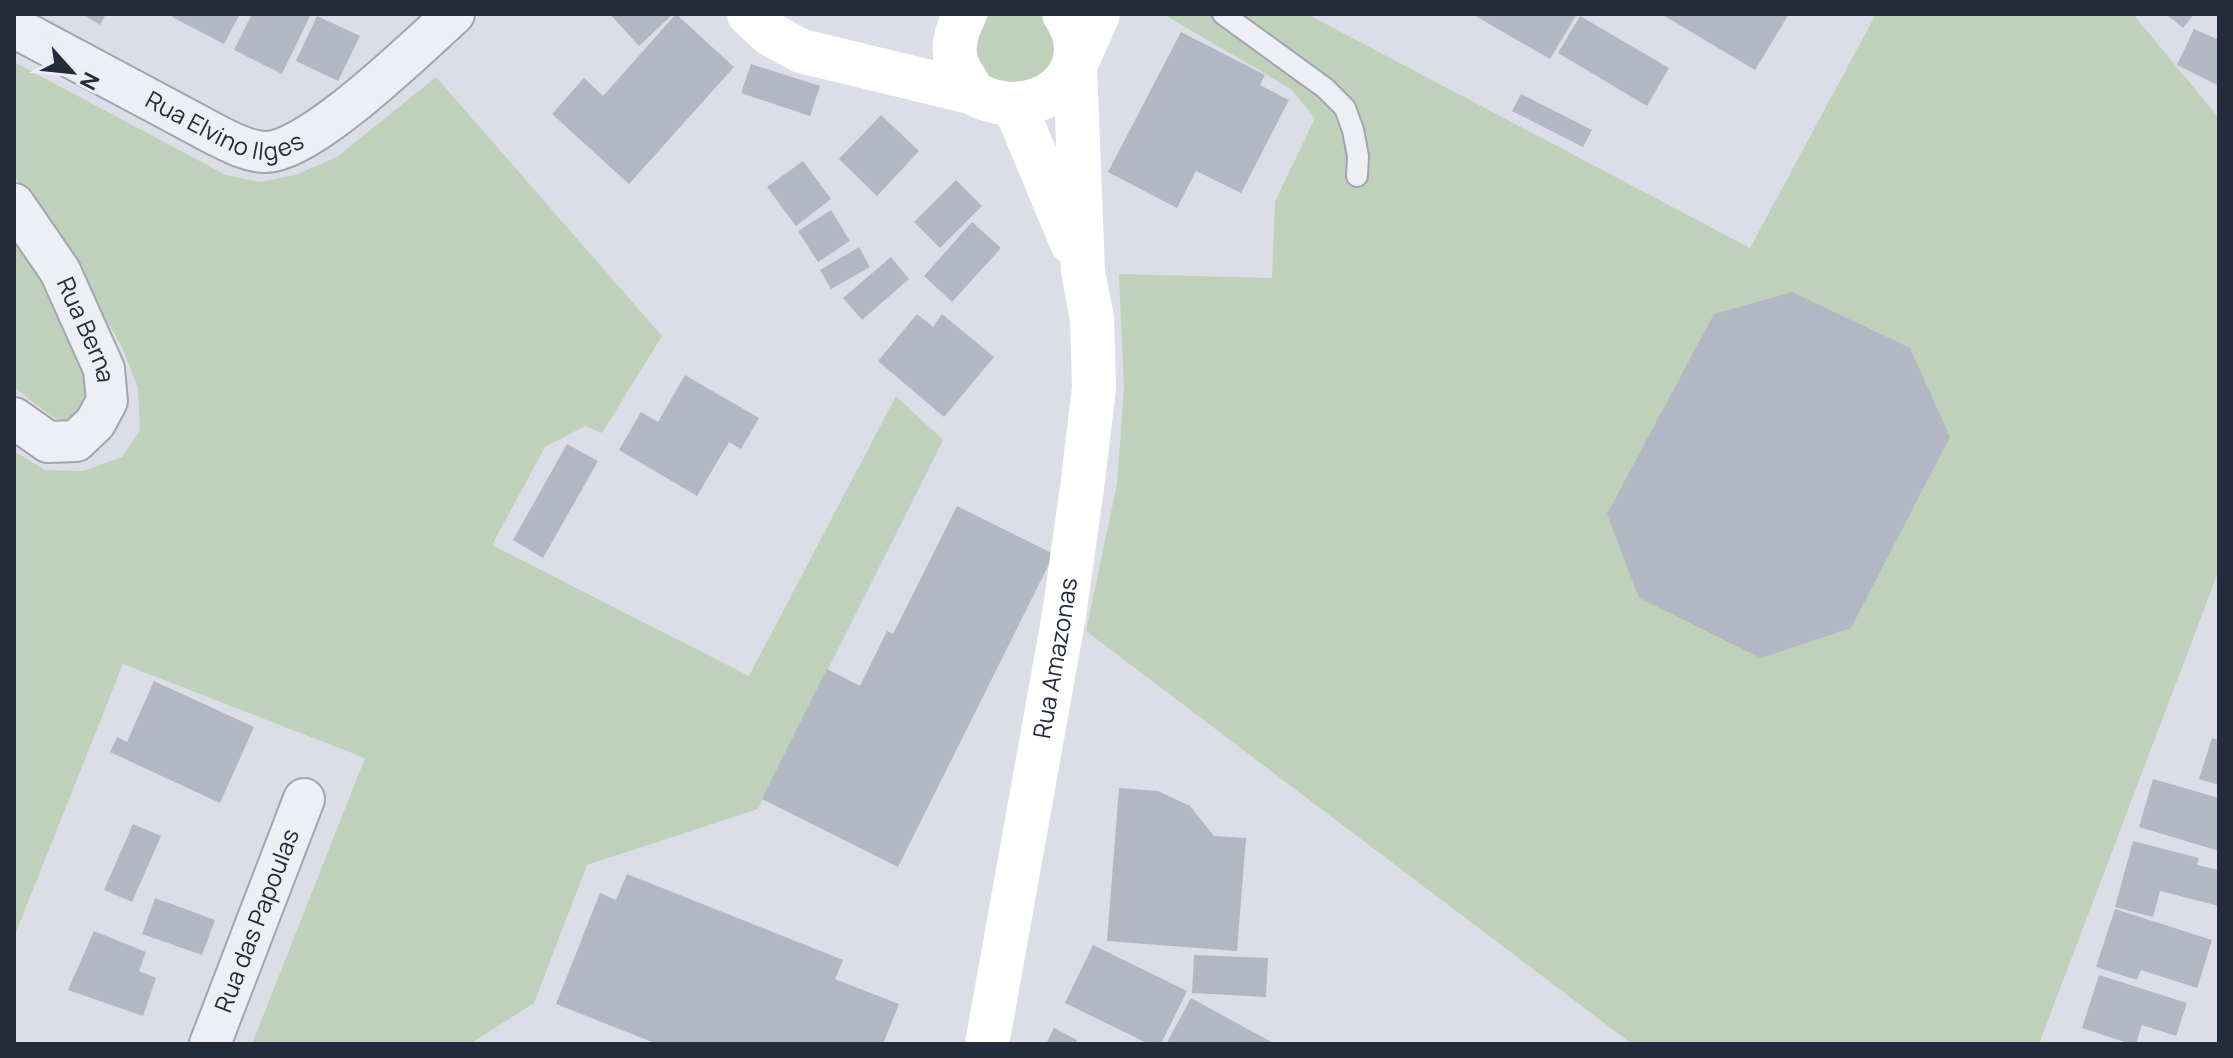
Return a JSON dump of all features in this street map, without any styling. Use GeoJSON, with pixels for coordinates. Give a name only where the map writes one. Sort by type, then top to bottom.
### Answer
{"type":"FeatureCollection","features":[{"type":"Feature","properties":{"kind":"main road"},"geometry":{"type":"LineString","coordinates":[[749,14],[770,34],[801,51],[994,99],[1041,99],[1057,90],[1075,66],[1098,14]]}},
{"type":"Feature","properties":{"kind":"main road"},"geometry":{"type":"LineString","coordinates":[[965,14],[957,30],[954,52],[958,70],[994,99],[1083,271]]}},
{"type":"Feature","properties":{"kind":"main road"},"geometry":{"type":"LineString","coordinates":[[1064,14],[1075,37],[1083,271]]}},
{"type":"Feature","properties":{"kind":"main road","name":"Rua Amazonas"},"geometry":{"type":"LineString","coordinates":[[987,1044],[1064,615],[1082,488],[1094,388],[1092,319],[1083,271]]}},
{"type":"Feature","properties":{"kind":"street","name":"Rua Elvino Ilges"},"geometry":{"type":"LineString","coordinates":[[14,27],[218,136],[242,147],[267,153],[317,131],[365,94],[454,14]]}},
{"type":"Feature","properties":{"kind":"street","name":"Rua Berna"},"geometry":{"type":"LineString","coordinates":[[14,204],[60,271],[104,369],[107,401],[95,423],[76,441],[48,442],[14,418]]}},
{"type":"Feature","properties":{"kind":"street","name":"Rua das Papoulas"},"geometry":{"type":"LineString","coordinates":[[210,1044],[304,799]]}},
{"type":"Feature","properties":{"kind":"lane"},"geometry":{"type":"LineString","coordinates":[[1209,14],[1231,20],[1325,88],[1345,108],[1358,156],[1357,176]]}},
{"type":"Feature","properties":{"kind":"green space"},"geometry":{"type":"Polygon","coordinates":[[[990,14],[1041,14],[1053,34],[1056,50],[1053,65],[1046,74],[1027,87],[987,77],[974,52],[981,25],[990,14]]]}},
{"type":"Feature","properties":{"kind":"green space"},"geometry":{"type":"Polygon","coordinates":[[[1163,14],[1307,14],[1750,248],[1876,14],[2133,14],[2219,118],[2219,570],[2039,1044],[1632,1044],[1086,631],[1117,484],[1124,389],[1119,274],[1272,278],[1275,202],[1315,118],[1291,89],[1163,14]]]}},
{"type":"Feature","properties":{"kind":"green space"},"geometry":{"type":"Polygon","coordinates":[[[14,62],[226,175],[259,182],[295,175],[337,157],[436,77],[662,336],[602,433],[585,426],[545,447],[492,545],[749,676],[896,396],[943,440],[758,809],[587,865],[534,1003],[470,1044],[252,1044],[365,758],[123,664],[14,937],[14,451],[45,470],[83,471],[122,457],[140,430],[138,388],[121,345],[66,253],[14,175],[14,62]]]}},
{"type":"Feature","properties":{"kind":"green space"},"geometry":{"type":"Polygon","coordinates":[[[14,244],[48,284],[91,375],[93,401],[72,426],[51,416],[14,387],[14,244]]]}},
{"type":"Feature","properties":{"kind":"building"},"geometry":{"type":"Polygon","coordinates":[[[82,14],[106,14],[100,25],[82,14]]]}},
{"type":"Feature","properties":{"kind":"building"},"geometry":{"type":"Polygon","coordinates":[[[173,14],[240,14],[224,44],[172,17],[173,14]]]}},
{"type":"Feature","properties":{"kind":"building"},"geometry":{"type":"Polygon","coordinates":[[[252,14],[311,14],[282,74],[234,50],[252,14]]]}},
{"type":"Feature","properties":{"kind":"building"},"geometry":{"type":"Polygon","coordinates":[[[610,14],[673,14],[639,46],[610,14]]]}},
{"type":"Feature","properties":{"kind":"building"},"geometry":{"type":"Polygon","coordinates":[[[676,14],[734,67],[629,184],[552,114],[584,78],[603,96],[676,14]]]}},
{"type":"Feature","properties":{"kind":"building"},"geometry":{"type":"Polygon","coordinates":[[[1472,14],[1577,14],[1550,59],[1472,14]]]}},
{"type":"Feature","properties":{"kind":"building"},"geometry":{"type":"Polygon","coordinates":[[[1661,14],[1789,14],[1755,70],[1661,14]]]}},
{"type":"Feature","properties":{"kind":"building"},"geometry":{"type":"Polygon","coordinates":[[[2166,14],[2194,14],[2183,28],[2166,14]]]}},
{"type":"Feature","properties":{"kind":"building"},"geometry":{"type":"Polygon","coordinates":[[[317,16],[360,36],[338,81],[296,61],[317,16]]]}},
{"type":"Feature","properties":{"kind":"building"},"geometry":{"type":"Polygon","coordinates":[[[1580,16],[1669,68],[1647,106],[1558,53],[1580,16]]]}},
{"type":"Feature","properties":{"kind":"building"},"geometry":{"type":"Polygon","coordinates":[[[2194,29],[2219,40],[2219,86],[2177,65],[2194,29]]]}},
{"type":"Feature","properties":{"kind":"building"},"geometry":{"type":"Polygon","coordinates":[[[1181,32],[1265,75],[1260,85],[1289,100],[1241,193],[1196,171],[1177,208],[1108,172],[1181,32]]]}},
{"type":"Feature","properties":{"kind":"building"},"geometry":{"type":"Polygon","coordinates":[[[751,64],[820,86],[810,116],[741,93],[751,64]]]}},
{"type":"Feature","properties":{"kind":"building"},"geometry":{"type":"Polygon","coordinates":[[[1521,94],[1592,130],[1583,147],[1512,111],[1521,94]]]}},
{"type":"Feature","properties":{"kind":"building"},"geometry":{"type":"Polygon","coordinates":[[[881,115],[919,151],[877,196],[839,159],[881,115]]]}},
{"type":"Feature","properties":{"kind":"building"},"geometry":{"type":"Polygon","coordinates":[[[803,161],[831,199],[796,226],[767,187],[803,161]]]}},
{"type":"Feature","properties":{"kind":"building"},"geometry":{"type":"Polygon","coordinates":[[[956,180],[982,206],[940,248],[914,222],[956,180]]]}},
{"type":"Feature","properties":{"kind":"building"},"geometry":{"type":"Polygon","coordinates":[[[831,210],[850,241],[818,262],[798,231],[831,210]]]}},
{"type":"Feature","properties":{"kind":"building"},"geometry":{"type":"Polygon","coordinates":[[[972,222],[1001,248],[952,302],[924,276],[972,222]]]}},
{"type":"Feature","properties":{"kind":"building"},"geometry":{"type":"Polygon","coordinates":[[[859,247],[870,267],[831,289],[820,270],[859,247]]]}},
{"type":"Feature","properties":{"kind":"building"},"geometry":{"type":"Polygon","coordinates":[[[891,257],[909,279],[862,320],[843,298],[891,257]]]}},
{"type":"Feature","properties":{"kind":"building"},"geometry":{"type":"Polygon","coordinates":[[[1792,292],[1910,348],[1950,437],[1851,628],[1761,658],[1639,598],[1607,514],[1714,314],[1792,292]]]}},
{"type":"Feature","properties":{"kind":"building"},"geometry":{"type":"Polygon","coordinates":[[[917,314],[933,327],[942,314],[994,357],[944,417],[878,361],[917,314]]]}},
{"type":"Feature","properties":{"kind":"building"},"geometry":{"type":"Polygon","coordinates":[[[685,375],[759,418],[741,449],[729,442],[697,496],[619,450],[641,412],[658,422],[685,375]]]}},
{"type":"Feature","properties":{"kind":"building"},"geometry":{"type":"Polygon","coordinates":[[[567,444],[598,461],[543,558],[513,540],[567,444]]]}},
{"type":"Feature","properties":{"kind":"building"},"geometry":{"type":"Polygon","coordinates":[[[957,506],[1054,554],[898,867],[762,799],[827,669],[860,686],[887,631],[893,634],[957,506]]]}},
{"type":"Feature","properties":{"kind":"building"},"geometry":{"type":"Polygon","coordinates":[[[154,681],[254,727],[220,803],[110,752],[117,737],[127,742],[154,681]]]}},
{"type":"Feature","properties":{"kind":"building"},"geometry":{"type":"Polygon","coordinates":[[[2212,738],[2219,740],[2219,785],[2199,779],[2212,738]]]}},
{"type":"Feature","properties":{"kind":"building"},"geometry":{"type":"Polygon","coordinates":[[[2153,779],[2219,798],[2219,851],[2139,827],[2153,779]]]}},
{"type":"Feature","properties":{"kind":"building"},"geometry":{"type":"Polygon","coordinates":[[[1119,788],[1158,791],[1190,806],[1214,836],[1246,838],[1237,951],[1107,941],[1119,788]]]}},
{"type":"Feature","properties":{"kind":"building"},"geometry":{"type":"Polygon","coordinates":[[[133,824],[161,836],[132,902],[104,890],[133,824]]]}},
{"type":"Feature","properties":{"kind":"building"},"geometry":{"type":"Polygon","coordinates":[[[2133,841],[2199,858],[2197,865],[2219,870],[2219,906],[2160,891],[2153,917],[2115,907],[2133,841]]]}},
{"type":"Feature","properties":{"kind":"building"},"geometry":{"type":"Polygon","coordinates":[[[627,874],[843,960],[835,979],[899,1004],[883,1044],[657,1044],[556,1004],[600,893],[616,900],[627,874]]]}},
{"type":"Feature","properties":{"kind":"building"},"geometry":{"type":"Polygon","coordinates":[[[155,898],[215,920],[202,955],[142,934],[155,898]]]}},
{"type":"Feature","properties":{"kind":"building"},"geometry":{"type":"Polygon","coordinates":[[[2115,909],[2212,940],[2197,988],[2141,970],[2137,980],[2096,967],[2115,909]]]}},
{"type":"Feature","properties":{"kind":"building"},"geometry":{"type":"Polygon","coordinates":[[[94,931],[146,952],[139,971],[156,978],[143,1016],[68,990],[94,931]]]}},
{"type":"Feature","properties":{"kind":"building"},"geometry":{"type":"Polygon","coordinates":[[[1093,945],[1187,991],[1161,1044],[1149,1044],[1065,1003],[1093,945]]]}},
{"type":"Feature","properties":{"kind":"building"},"geometry":{"type":"Polygon","coordinates":[[[1194,955],[1268,958],[1266,997],[1192,993],[1194,955]]]}},
{"type":"Feature","properties":{"kind":"building"},"geometry":{"type":"Polygon","coordinates":[[[2099,975],[2187,1003],[2176,1036],[2142,1025],[2136,1044],[2131,1044],[2082,1028],[2099,975]]]}},
{"type":"Feature","properties":{"kind":"building"},"geometry":{"type":"Polygon","coordinates":[[[1191,998],[1275,1044],[1166,1044],[1191,998]]]}},
{"type":"Feature","properties":{"kind":"building"},"geometry":{"type":"Polygon","coordinates":[[[1054,1028],[1077,1040],[1075,1044],[1046,1044],[1054,1028]]]}}]}
